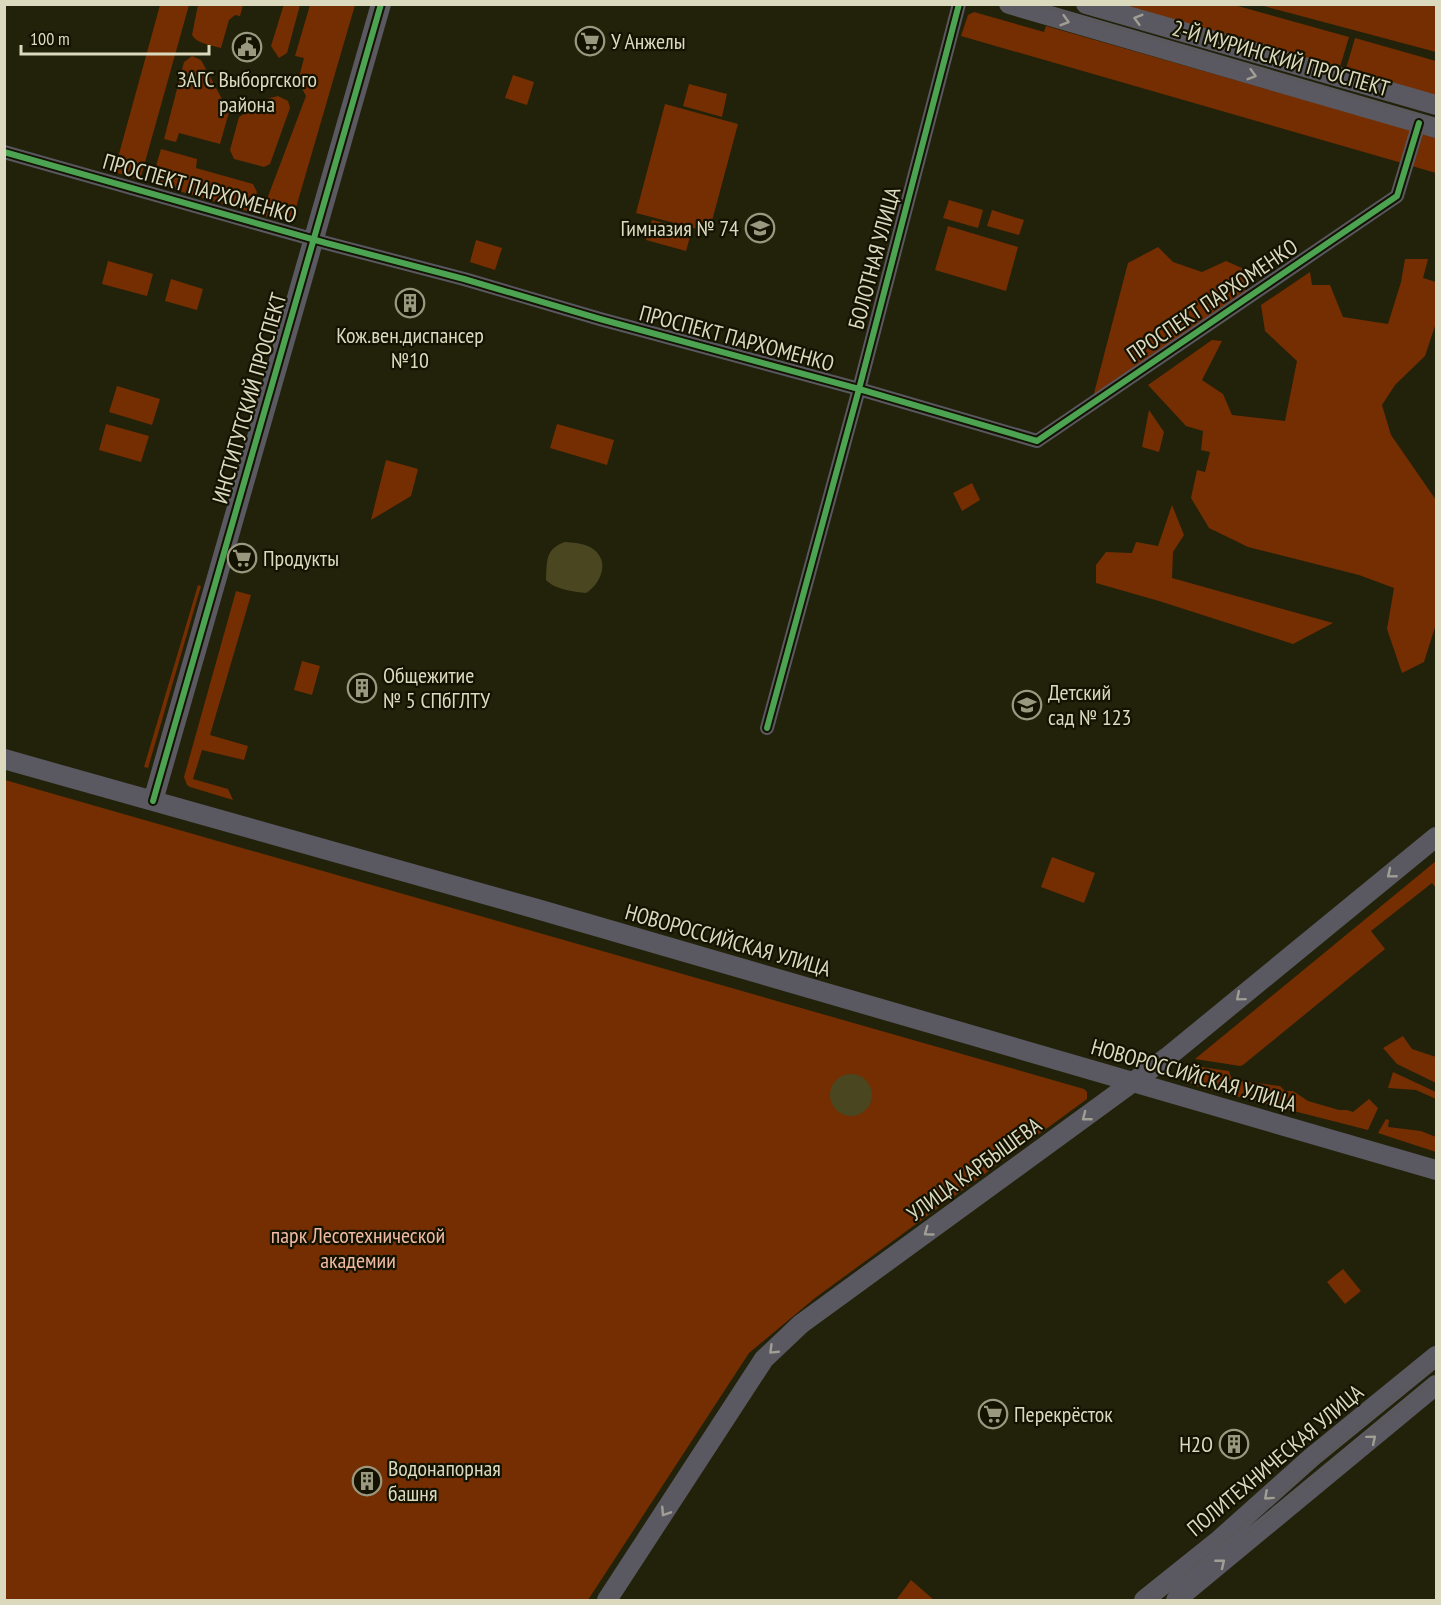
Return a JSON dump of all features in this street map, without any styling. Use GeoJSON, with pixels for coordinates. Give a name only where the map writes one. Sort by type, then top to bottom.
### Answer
{"type":"FeatureCollection","features":[{"type":"Feature","properties":{"kind":"main road","name":"ИНСТИТУТСКИЙ ПРОСПЕКТ"},"geometry":{"type":"LineString","coordinates":[[153,801],[381,4]]}},
{"type":"Feature","properties":{"kind":"main road","name":"2-Й МУРИНСКИЙ ПРОСПЕКТ"},"geometry":{"type":"LineString","coordinates":[[1009,4],[1428,125]]}},
{"type":"Feature","properties":{"kind":"main road","name":"2-Й МУРИНСКИЙ ПРОСПЕКТ"},"geometry":{"type":"LineString","coordinates":[[1086,4],[1437,105]]}},
{"type":"Feature","properties":{"kind":"main road","name":"НОВОРОССИЙСКАЯ УЛИЦА"},"geometry":{"type":"LineString","coordinates":[[5,763],[153,801],[537,909],[1437,1170]]}},
{"type":"Feature","properties":{"kind":"main road","name":"УЛИЦА КАРБЫШЕВА"},"geometry":{"type":"LineString","coordinates":[[608,1600],[764,1359],[801,1324],[1170,1055],[1437,837]]}},
{"type":"Feature","properties":{"kind":"main road","name":"ПОЛИТЕХНИЧЕСКАЯ УЛИЦА"},"geometry":{"type":"LineString","coordinates":[[1144,1600],[1219,1540],[1312,1457],[1437,1356]]}},
{"type":"Feature","properties":{"kind":"main road","name":"ПОЛИТЕХНИЧЕСКАЯ УЛИЦА"},"geometry":{"type":"LineString","coordinates":[[1176,1600],[1437,1385]]}},
{"type":"Feature","properties":{"kind":"street","name":"БОЛОТНАЯ УЛИЦА"},"geometry":{"type":"LineString","coordinates":[[767,728],[859,389],[959,4]]}},
{"type":"Feature","properties":{"kind":"street","name":"ПРОСПЕКТ ПАРХОМЕНКО"},"geometry":{"type":"LineString","coordinates":[[4,152],[859,389],[1037,441],[1397,196],[1428,125]]}},
{"type":"Feature","properties":{"kind":"green space"},"geometry":{"type":"Polygon","coordinates":[[[284,4],[300,5],[287,53],[279,58],[271,46],[284,4]]]}},
{"type":"Feature","properties":{"kind":"green space"},"geometry":{"type":"Polygon","coordinates":[[[160,5],[189,5],[140,180],[114,172],[160,5]]]}},
{"type":"Feature","properties":{"kind":"green space"},"geometry":{"type":"Polygon","coordinates":[[[198,5],[243,5],[240,16],[235,15],[229,20],[221,48],[201,42],[192,35],[198,5]]]}},
{"type":"Feature","properties":{"kind":"green space"},"geometry":{"type":"Polygon","coordinates":[[[310,5],[355,5],[295,211],[286,222],[261,215],[306,96],[298,81],[304,58],[295,56],[310,5]]]}},
{"type":"Feature","properties":{"kind":"green space"},"geometry":{"type":"Polygon","coordinates":[[[1110,5],[1234,5],[1349,37],[1339,70],[1110,5]]]}},
{"type":"Feature","properties":{"kind":"green space"},"geometry":{"type":"Polygon","coordinates":[[[1260,5],[1436,5],[1436,52],[1260,5]]]}},
{"type":"Feature","properties":{"kind":"green space"},"geometry":{"type":"Polygon","coordinates":[[[974,12],[1044,32],[1046,26],[1411,130],[1402,163],[961,36],[968,15],[974,12]]]}},
{"type":"Feature","properties":{"kind":"green space"},"geometry":{"type":"Polygon","coordinates":[[[1355,38],[1436,61],[1436,98],[1345,72],[1355,38]]]}},
{"type":"Feature","properties":{"kind":"green space"},"geometry":{"type":"Polygon","coordinates":[[[192,56],[201,60],[229,112],[220,144],[179,133],[176,142],[164,139],[184,62],[192,56]]]}},
{"type":"Feature","properties":{"kind":"green space"},"geometry":{"type":"Polygon","coordinates":[[[513,75],[534,82],[527,105],[505,98],[513,75]]]}},
{"type":"Feature","properties":{"kind":"green space"},"geometry":{"type":"Polygon","coordinates":[[[689,84],[727,94],[722,117],[683,106],[689,84]]]}},
{"type":"Feature","properties":{"kind":"green space"},"geometry":{"type":"Polygon","coordinates":[[[278,96],[288,101],[290,108],[270,164],[264,167],[234,159],[230,150],[239,117],[270,98],[278,96]]]}},
{"type":"Feature","properties":{"kind":"green space"},"geometry":{"type":"Polygon","coordinates":[[[665,104],[738,124],[709,232],[636,213],[665,104]]]}},
{"type":"Feature","properties":{"kind":"green space"},"geometry":{"type":"Polygon","coordinates":[[[1422,134],[1436,138],[1436,173],[1412,166],[1422,134]]]}},
{"type":"Feature","properties":{"kind":"green space"},"geometry":{"type":"Polygon","coordinates":[[[161,149],[197,159],[196,168],[253,184],[257,192],[251,212],[151,183],[161,149]]]}},
{"type":"Feature","properties":{"kind":"green space"},"geometry":{"type":"Polygon","coordinates":[[[949,200],[983,210],[978,228],[943,218],[949,200]]]}},
{"type":"Feature","properties":{"kind":"green space"},"geometry":{"type":"Polygon","coordinates":[[[992,210],[1024,220],[1019,235],[987,226],[992,210]]]}},
{"type":"Feature","properties":{"kind":"green space"},"geometry":{"type":"Polygon","coordinates":[[[652,220],[692,230],[686,251],[646,240],[652,220]]]}},
{"type":"Feature","properties":{"kind":"green space"},"geometry":{"type":"Polygon","coordinates":[[[948,226],[1018,247],[1006,291],[935,270],[948,226]]]}},
{"type":"Feature","properties":{"kind":"green space"},"geometry":{"type":"Polygon","coordinates":[[[476,240],[502,248],[495,270],[470,262],[476,240]]]}},
{"type":"Feature","properties":{"kind":"green space"},"geometry":{"type":"Polygon","coordinates":[[[1158,247],[1173,262],[1202,272],[1226,261],[1242,268],[1246,292],[1093,397],[1128,263],[1158,247]]]}},
{"type":"Feature","properties":{"kind":"green space"},"geometry":{"type":"Polygon","coordinates":[[[1405,259],[1428,259],[1423,278],[1436,282],[1436,323],[1425,356],[1395,385],[1382,405],[1391,435],[1436,500],[1436,624],[1424,662],[1402,673],[1387,629],[1394,588],[1359,575],[1248,547],[1209,528],[1191,498],[1197,470],[1205,472],[1210,452],[1201,450],[1203,431],[1186,426],[1148,385],[1212,340],[1222,341],[1202,380],[1223,394],[1232,415],[1285,421],[1297,361],[1265,331],[1261,305],[1310,272],[1312,285],[1330,285],[1343,317],[1388,324],[1401,282],[1405,259]]]}},
{"type":"Feature","properties":{"kind":"green space"},"geometry":{"type":"Polygon","coordinates":[[[108,261],[153,274],[147,296],[102,284],[108,261]]]}},
{"type":"Feature","properties":{"kind":"green space"},"geometry":{"type":"Polygon","coordinates":[[[171,279],[203,289],[197,310],[165,301],[171,279]]]}},
{"type":"Feature","properties":{"kind":"green space"},"geometry":{"type":"Polygon","coordinates":[[[117,386],[160,399],[152,425],[109,412],[117,386]]]}},
{"type":"Feature","properties":{"kind":"green space"},"geometry":{"type":"Polygon","coordinates":[[[1149,410],[1164,432],[1159,452],[1142,447],[1149,410]]]}},
{"type":"Feature","properties":{"kind":"green space"},"geometry":{"type":"Polygon","coordinates":[[[106,424],[149,436],[141,462],[99,450],[106,424]]]}},
{"type":"Feature","properties":{"kind":"green space"},"geometry":{"type":"Polygon","coordinates":[[[557,424],[614,440],[607,465],[550,448],[557,424]]]}},
{"type":"Feature","properties":{"kind":"green space"},"geometry":{"type":"Polygon","coordinates":[[[386,460],[418,469],[411,496],[371,520],[386,460]]]}},
{"type":"Feature","properties":{"kind":"green space"},"geometry":{"type":"Polygon","coordinates":[[[972,483],[980,500],[962,511],[953,493],[972,483]]]}},
{"type":"Feature","properties":{"kind":"green space"},"geometry":{"type":"Polygon","coordinates":[[[1172,505],[1184,535],[1173,552],[1172,578],[1333,623],[1293,644],[1096,583],[1096,565],[1106,552],[1132,553],[1136,542],[1158,546],[1172,505]]]}},
{"type":"Feature","properties":{"kind":"green space"},"geometry":{"type":"Polygon","coordinates":[[[198,585],[201,586],[148,768],[144,767],[198,585]]]}},
{"type":"Feature","properties":{"kind":"green space"},"geometry":{"type":"Polygon","coordinates":[[[236,591],[251,595],[210,735],[248,746],[244,760],[202,750],[193,779],[228,789],[233,800],[190,787],[184,777],[236,591]]]}},
{"type":"Feature","properties":{"kind":"green space"},"geometry":{"type":"Polygon","coordinates":[[[302,661],[320,666],[312,695],[294,690],[302,661]]]}},
{"type":"Feature","properties":{"kind":"green space","name":"парк Лесотехнической академии"},"geometry":{"type":"Polygon","coordinates":[[[5,780],[1084,1089],[1087,1092],[1087,1099],[815,1298],[749,1353],[588,1600],[5,1600],[5,780]]]}},
{"type":"Feature","properties":{"kind":"green space"},"geometry":{"type":"Polygon","coordinates":[[[1052,857],[1095,873],[1084,903],[1041,887],[1052,857]]]}},
{"type":"Feature","properties":{"kind":"green space"},"geometry":{"type":"Polygon","coordinates":[[[1436,861],[1436,888],[1432,883],[1371,931],[1385,949],[1243,1065],[1195,1059],[1436,861]]]}},
{"type":"Feature","properties":{"kind":"green space"},"geometry":{"type":"Polygon","coordinates":[[[1403,1036],[1412,1049],[1436,1057],[1436,1083],[1397,1064],[1383,1048],[1403,1036]]]}},
{"type":"Feature","properties":{"kind":"green space"},"geometry":{"type":"Polygon","coordinates":[[[1188,1065],[1229,1071],[1232,1080],[1219,1092],[1197,1086],[1184,1077],[1182,1072],[1188,1065]]]}},
{"type":"Feature","properties":{"kind":"green space"},"geometry":{"type":"Polygon","coordinates":[[[1393,1072],[1436,1092],[1436,1099],[1416,1090],[1388,1088],[1393,1072]]]}},
{"type":"Feature","properties":{"kind":"green space"},"geometry":{"type":"Polygon","coordinates":[[[1243,1081],[1280,1086],[1285,1091],[1293,1091],[1308,1101],[1339,1110],[1353,1112],[1369,1099],[1378,1108],[1368,1130],[1223,1093],[1235,1083],[1243,1081]]]}},
{"type":"Feature","properties":{"kind":"green space"},"geometry":{"type":"Polygon","coordinates":[[[1386,1119],[1389,1120],[1388,1127],[1421,1131],[1436,1137],[1436,1152],[1378,1133],[1386,1119]]]}},
{"type":"Feature","properties":{"kind":"green space"},"geometry":{"type":"Polygon","coordinates":[[[1343,1269],[1361,1291],[1345,1304],[1327,1282],[1343,1269]]]}},
{"type":"Feature","properties":{"kind":"green space"},"geometry":{"type":"Polygon","coordinates":[[[911,1580],[934,1600],[896,1600],[911,1580]]]}},
{"type":"Feature","properties":{"kind":"shaded area"},"geometry":{"type":"Polygon","coordinates":[[[565,542],[590,547],[601,560],[599,579],[586,593],[559,588],[546,580],[550,552],[565,542]]]}},
{"type":"Feature","properties":{"kind":"shaded area"},"geometry":{"type":"Polygon","coordinates":[[[851,1074],[859,1075],[866,1080],[871,1087],[871,1103],[866,1110],[859,1115],[851,1116],[843,1115],[836,1110],[831,1103],[830,1095],[831,1087],[836,1080],[843,1075],[851,1074]]]}},
{"type":"Feature","properties":{"kind":"tram line"},"geometry":{"type":"LineString","coordinates":[[1035,4],[1436,120]]}},
{"type":"Feature","properties":{"kind":"tram line"},"geometry":{"type":"LineString","coordinates":[[1154,1600],[1436,1364]]}},
{"type":"Feature","properties":{"kind":"tram line"},"geometry":{"type":"LineString","coordinates":[[1247,1534],[1436,1377]]}},
{"type":"Feature","properties":{"kind":"cycle path"},"geometry":{"type":"LineString","coordinates":[[153,801],[381,4]]}},
{"type":"Feature","properties":{"kind":"cycle path"},"geometry":{"type":"LineString","coordinates":[[767,728],[859,389],[959,4]]}},
{"type":"Feature","properties":{"kind":"cycle path"},"geometry":{"type":"LineString","coordinates":[[4,152],[859,389],[1037,441],[1397,196],[1419,123]]}},
{"type":"Feature","properties":{"kind":"place","name":"У Анжелы"},"geometry":{"type":"Point","coordinates":[590,41]}},
{"type":"Feature","properties":{"kind":"place","name":"ЗАГС Выборгского района"},"geometry":{"type":"Point","coordinates":[247,47]}},
{"type":"Feature","properties":{"kind":"place","name":"Гимназия № 74"},"geometry":{"type":"Point","coordinates":[760,228]}},
{"type":"Feature","properties":{"kind":"place","name":"Кож.вен.диспансер №10"},"geometry":{"type":"Point","coordinates":[410,303]}},
{"type":"Feature","properties":{"kind":"place","name":"Продукты"},"geometry":{"type":"Point","coordinates":[242,558]}},
{"type":"Feature","properties":{"kind":"place","name":"Общежитие № 5 СПбГЛТУ"},"geometry":{"type":"Point","coordinates":[362,688]}},
{"type":"Feature","properties":{"kind":"place","name":"Детский сад № 123"},"geometry":{"type":"Point","coordinates":[1027,705]}},
{"type":"Feature","properties":{"kind":"place","name":"Перекрёсток"},"geometry":{"type":"Point","coordinates":[993,1414]}},
{"type":"Feature","properties":{"kind":"place","name":"H2O"},"geometry":{"type":"Point","coordinates":[1234,1444]}},
{"type":"Feature","properties":{"kind":"place","name":"Водонапорная башня"},"geometry":{"type":"Point","coordinates":[367,1481]}}]}
